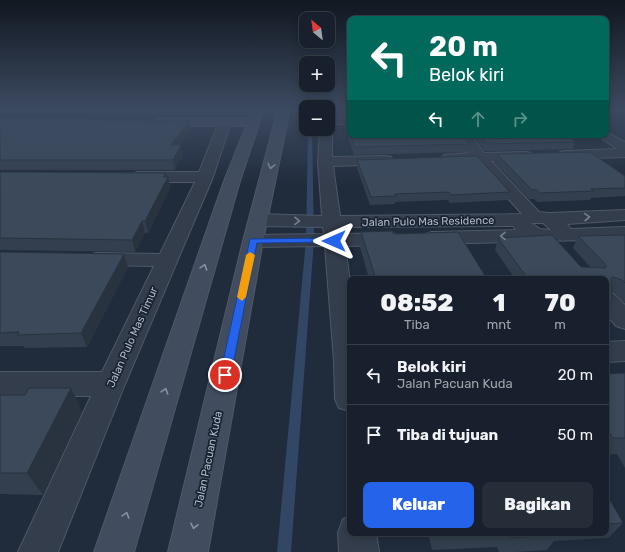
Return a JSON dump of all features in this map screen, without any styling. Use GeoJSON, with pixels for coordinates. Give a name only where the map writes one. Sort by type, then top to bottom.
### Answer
{"type":"FeatureCollection","features":[{"type":"Feature","properties":{"kind":"street","name":"Jalan Pulo Mas Timur"},"geometry":{"type":"LineString","coordinates":[[38,552],[205,177],[220,135]]}},
{"type":"Feature","properties":{"kind":"street"},"geometry":{"type":"LineString","coordinates":[[114,552],[227,196],[248,135]]}},
{"type":"Feature","properties":{"kind":"street","name":"Jalan Pacuan Kuda"},"geometry":{"type":"LineString","coordinates":[[188,552],[264,231],[279,135]]}},
{"type":"Feature","properties":{"kind":"street"},"geometry":{"type":"LineString","coordinates":[[326,136],[327,231],[347,349]]}},
{"type":"Feature","properties":{"kind":"street"},"geometry":{"type":"LineString","coordinates":[[466,138],[480,158],[545,231]]}},
{"type":"Feature","properties":{"kind":"street"},"geometry":{"type":"LineString","coordinates":[[609,138],[625,148]]}},
{"type":"Feature","properties":{"kind":"street"},"geometry":{"type":"LineString","coordinates":[[434,159],[625,153]]}},
{"type":"Feature","properties":{"kind":"street"},"geometry":{"type":"LineString","coordinates":[[326,162],[403,160]]}},
{"type":"Feature","properties":{"kind":"street"},"geometry":{"type":"LineString","coordinates":[[126,177],[205,177]]}},
{"type":"Feature","properties":{"kind":"street","name":"Jalan Pulo Mas Residence"},"geometry":{"type":"LineString","coordinates":[[545,231],[625,215]]}},
{"type":"Feature","properties":{"kind":"street","name":"Jalan Pulo Mas Residence"},"geometry":{"type":"LineString","coordinates":[[264,231],[545,231],[625,233]]}},
{"type":"Feature","properties":{"kind":"street"},"geometry":{"type":"LineString","coordinates":[[80,258],[167,260]]}},
{"type":"Feature","properties":{"kind":"street"},"geometry":{"type":"LineString","coordinates":[[609,302],[625,320]]}},
{"type":"Feature","properties":{"kind":"street"},"geometry":{"type":"LineString","coordinates":[[609,352],[625,351]]}},
{"type":"Feature","properties":{"kind":"street"},"geometry":{"type":"LineString","coordinates":[[0,384],[112,384]]}},
{"type":"Feature","properties":{"kind":"street"},"geometry":{"type":"LineString","coordinates":[[358,536],[358,552]]}},
{"type":"Feature","properties":{"kind":"building"},"geometry":{"type":"Polygon","coordinates":[[[0,135],[179,135],[171,145],[181,145],[173,160],[0,160],[0,135]]]}},
{"type":"Feature","properties":{"kind":"building"},"geometry":{"type":"Polygon","coordinates":[[[351,138],[464,138],[469,144],[355,147],[351,138]]]}},
{"type":"Feature","properties":{"kind":"building"},"geometry":{"type":"Polygon","coordinates":[[[482,138],[570,138],[575,142],[487,144],[482,138]]]}},
{"type":"Feature","properties":{"kind":"building"},"geometry":{"type":"Polygon","coordinates":[[[590,152],[625,176],[625,188],[540,193],[537,190],[532,190],[497,154],[590,152]]]}},
{"type":"Feature","properties":{"kind":"building"},"geometry":{"type":"Polygon","coordinates":[[[477,156],[510,192],[451,195],[449,192],[395,194],[396,196],[371,197],[357,160],[477,156]]]}},
{"type":"Feature","properties":{"kind":"building"},"geometry":{"type":"Polygon","coordinates":[[[0,172],[166,173],[163,177],[168,177],[145,221],[142,221],[132,240],[0,238],[0,172]]]}},
{"type":"Feature","properties":{"kind":"building"},"geometry":{"type":"Polygon","coordinates":[[[392,231],[394,234],[458,232],[485,276],[375,276],[361,232],[392,231]]]}},
{"type":"Feature","properties":{"kind":"building"},"geometry":{"type":"Polygon","coordinates":[[[552,235],[581,267],[605,268],[606,265],[578,236],[625,235],[625,283],[622,280],[613,277],[611,278],[612,300],[609,300],[609,276],[526,276],[498,238],[552,235]]]}},
{"type":"Feature","properties":{"kind":"building"},"geometry":{"type":"Polygon","coordinates":[[[0,252],[124,254],[81,333],[17,335],[19,332],[0,333],[0,252]]]}},
{"type":"Feature","properties":{"kind":"building"},"geometry":{"type":"Polygon","coordinates":[[[625,373],[625,438],[613,438],[609,432],[609,374],[625,373]]]}},
{"type":"Feature","properties":{"kind":"building"},"geometry":{"type":"Polygon","coordinates":[[[29,388],[71,388],[27,473],[0,473],[0,395],[25,395],[29,388]]]}},
{"type":"Feature","properties":{"kind":"building"},"geometry":{"type":"Polygon","coordinates":[[[609,498],[623,523],[609,524],[609,498]]]}},
{"type":"Feature","properties":{"kind":"building"},"geometry":{"type":"Polygon","coordinates":[[[508,536],[542,536],[509,538],[508,536]]]}},
{"type":"Feature","properties":{"kind":"waterway"},"geometry":{"type":"LineString","coordinates":[[284,552],[310,240],[310,136]]}},
{"type":"Feature","properties":{"kind":"slow traffic"},"geometry":{"type":"LineString","coordinates":[[242,297],[250,255]]}},
{"type":"Feature","properties":{"kind":"route"},"geometry":{"type":"LineString","coordinates":[[225,375],[253,241],[334,241]]}}]}
